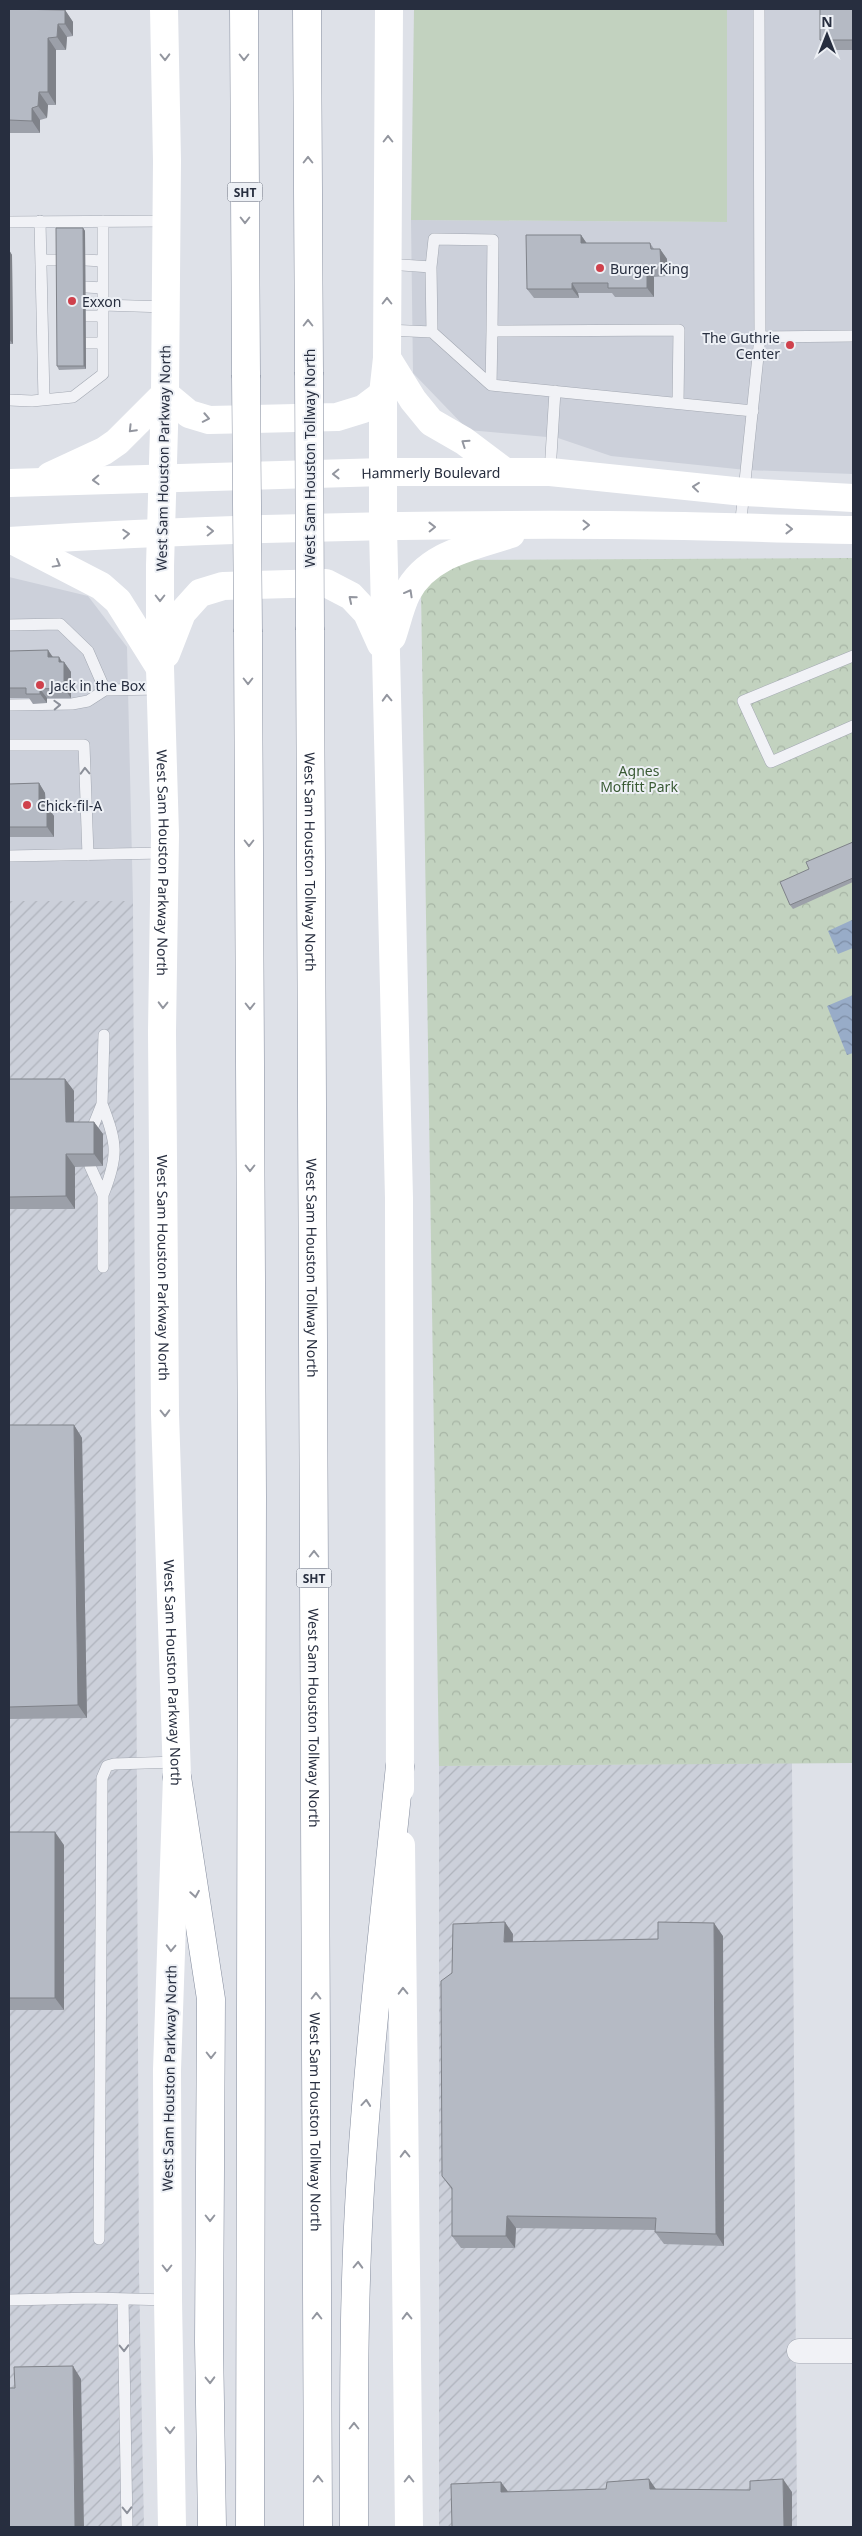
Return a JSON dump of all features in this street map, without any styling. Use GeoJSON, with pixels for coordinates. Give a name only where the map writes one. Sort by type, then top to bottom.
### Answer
{"type":"FeatureCollection","features":[{"type":"Feature","properties":{"kind":"main road","name":"West Sam Houston Parkway North"},"geometry":{"type":"LineString","coordinates":[[164,9],[166,307],[160,679],[165,853],[162,1032],[165,1414],[176,1770],[167,2070],[168,2300],[172,2527]]}},
{"type":"Feature","properties":{"kind":"main road","name":"SHT"},"geometry":{"type":"LineString","coordinates":[[244,9],[252,1486],[250,2527]]}},
{"type":"Feature","properties":{"kind":"main road","name":"West Sam Houston Tollway North"},"geometry":{"type":"LineString","coordinates":[[307,9],[318,2527]]}},
{"type":"Feature","properties":{"kind":"main road"},"geometry":{"type":"LineString","coordinates":[[389,9],[387,358],[383,394],[383,528],[399,1198],[400,1766],[409,2527]]}},
{"type":"Feature","properties":{"kind":"main road"},"geometry":{"type":"LineString","coordinates":[[387,358],[413,400],[430,422],[464,441],[504,471]]}},
{"type":"Feature","properties":{"kind":"main road"},"geometry":{"type":"LineString","coordinates":[[38,482],[110,447],[127,434],[165,394],[189,414],[210,420],[337,417],[363,409],[383,394]]}},
{"type":"Feature","properties":{"kind":"main road","name":"Hammerly Boulevard"},"geometry":{"type":"LineString","coordinates":[[9,483],[384,472],[504,471],[550,472],[744,492],[853,498]]}},
{"type":"Feature","properties":{"kind":"main road"},"geometry":{"type":"LineString","coordinates":[[12,541],[161,532],[608,525],[853,530]]}},
{"type":"Feature","properties":{"kind":"main road"},"geometry":{"type":"LineString","coordinates":[[385,655],[407,593],[428,567],[447,555],[538,526]]}},
{"type":"Feature","properties":{"kind":"main road"},"geometry":{"type":"LineString","coordinates":[[12,541],[101,586],[118,601],[160,679]]}},
{"type":"Feature","properties":{"kind":"main road"},"geometry":{"type":"LineString","coordinates":[[160,679],[182,613],[200,593],[223,586],[326,583],[352,596],[367,613],[385,655]]}},
{"type":"Feature","properties":{"kind":"main road"},"geometry":{"type":"LineString","coordinates":[[354,2527],[360,2177],[373,2023],[400,1766]]}},
{"type":"Feature","properties":{"kind":"main road"},"geometry":{"type":"LineString","coordinates":[[176,1770],[211,1999],[209,2342],[212,2527]]}},
{"type":"Feature","properties":{"kind":"street"},"geometry":{"type":"LineString","coordinates":[[799,2351],[853,2351]]}},
{"type":"Feature","properties":{"kind":"lane"},"geometry":{"type":"LineString","coordinates":[[740,529],[760,337],[759,9]]}},
{"type":"Feature","properties":{"kind":"lane"},"geometry":{"type":"LineString","coordinates":[[40,221],[41,260],[46,288],[47,343],[44,400]]}},
{"type":"Feature","properties":{"kind":"lane"},"geometry":{"type":"LineString","coordinates":[[9,400],[44,400],[73,397],[103,374],[102,221]]}},
{"type":"Feature","properties":{"kind":"lane"},"geometry":{"type":"LineString","coordinates":[[9,222],[166,221]]}},
{"type":"Feature","properties":{"kind":"lane"},"geometry":{"type":"LineString","coordinates":[[432,332],[431,267],[434,238],[493,240],[491,385]]}},
{"type":"Feature","properties":{"kind":"lane"},"geometry":{"type":"LineString","coordinates":[[41,260],[58,260]]}},
{"type":"Feature","properties":{"kind":"lane"},"geometry":{"type":"LineString","coordinates":[[86,260],[103,261]]}},
{"type":"Feature","properties":{"kind":"lane"},"geometry":{"type":"LineString","coordinates":[[388,264],[431,267]]}},
{"type":"Feature","properties":{"kind":"lane"},"geometry":{"type":"LineString","coordinates":[[86,287],[103,288]]}},
{"type":"Feature","properties":{"kind":"lane"},"geometry":{"type":"LineString","coordinates":[[86,316],[103,311],[166,307]]}},
{"type":"Feature","properties":{"kind":"lane"},"geometry":{"type":"LineString","coordinates":[[387,330],[432,332],[491,385],[753,411]]}},
{"type":"Feature","properties":{"kind":"lane"},"geometry":{"type":"LineString","coordinates":[[492,331],[679,330],[678,403]]}},
{"type":"Feature","properties":{"kind":"lane"},"geometry":{"type":"LineString","coordinates":[[760,337],[853,336]]}},
{"type":"Feature","properties":{"kind":"lane"},"geometry":{"type":"LineString","coordinates":[[86,343],[103,343]]}},
{"type":"Feature","properties":{"kind":"lane"},"geometry":{"type":"LineString","coordinates":[[550,472],[555,391]]}},
{"type":"Feature","properties":{"kind":"lane"},"geometry":{"type":"LineString","coordinates":[[9,624],[60,624],[88,651],[105,690]]}},
{"type":"Feature","properties":{"kind":"lane"},"geometry":{"type":"LineString","coordinates":[[853,656],[743,701],[771,762],[853,726]]}},
{"type":"Feature","properties":{"kind":"lane"},"geometry":{"type":"LineString","coordinates":[[9,705],[72,704],[88,701],[105,690],[160,679]]}},
{"type":"Feature","properties":{"kind":"lane"},"geometry":{"type":"LineString","coordinates":[[9,746],[84,745],[88,855]]}},
{"type":"Feature","properties":{"kind":"lane"},"geometry":{"type":"LineString","coordinates":[[9,856],[165,853]]}},
{"type":"Feature","properties":{"kind":"lane"},"geometry":{"type":"LineString","coordinates":[[90,1134],[102,1104],[104,1035]]}},
{"type":"Feature","properties":{"kind":"lane"},"geometry":{"type":"LineString","coordinates":[[102,1104],[114,1135],[113,1169],[102,1195]]}},
{"type":"Feature","properties":{"kind":"lane"},"geometry":{"type":"LineString","coordinates":[[90,1166],[102,1195],[103,1268]]}},
{"type":"Feature","properties":{"kind":"lane"},"geometry":{"type":"LineString","coordinates":[[99,2239],[102,1778],[107,1766],[114,1764],[176,1770]]}},
{"type":"Feature","properties":{"kind":"lane"},"geometry":{"type":"LineString","coordinates":[[123,2299],[127,2527]]}},
{"type":"Feature","properties":{"kind":"lane"},"geometry":{"type":"LineString","coordinates":[[9,2300],[168,2300]]}},
{"type":"Feature","properties":{"kind":"shaded area"},"geometry":{"type":"Polygon","coordinates":[[[727,9],[853,9],[853,474],[746,470],[611,456],[558,438],[468,430],[413,373],[411,220],[726,222],[727,9]]]}},
{"type":"Feature","properties":{"kind":"shaded area"},"geometry":{"type":"Polygon","coordinates":[[[9,577],[88,596],[127,647],[133,901],[9,901],[9,577]]]}},
{"type":"Feature","properties":{"kind":"shaded area"},"geometry":{"type":"Polygon","coordinates":[[[9,901],[133,901],[139,2273],[144,2527],[9,2527],[9,901]]]}},
{"type":"Feature","properties":{"kind":"shaded area"},"geometry":{"type":"Polygon","coordinates":[[[792,1763],[797,2527],[439,2527],[439,1766],[792,1763]]]}},
{"type":"Feature","properties":{"kind":"green space"},"geometry":{"type":"Polygon","coordinates":[[[414,9],[727,9],[727,222],[411,220],[414,9]]]}},
{"type":"Feature","properties":{"kind":"green space","name":"Agnes Moffitt Park"},"geometry":{"type":"Polygon","coordinates":[[[853,558],[853,1763],[439,1766],[421,589],[459,560],[853,558]]]}},
{"type":"Feature","properties":{"kind":"water"},"geometry":{"type":"Polygon","coordinates":[[[852,920],[853,948],[838,954],[828,931],[852,920]]]}},
{"type":"Feature","properties":{"kind":"water"},"geometry":{"type":"Polygon","coordinates":[[[853,995],[853,1053],[847,1055],[827,1006],[853,995]]]}},
{"type":"Feature","properties":{"kind":"building"},"geometry":{"type":"Polygon","coordinates":[[[9,9],[65,10],[65,24],[58,24],[57,37],[48,38],[48,92],[39,92],[38,106],[32,108],[32,121],[9,120],[9,9]]]}},
{"type":"Feature","properties":{"kind":"building"},"geometry":{"type":"Polygon","coordinates":[[[820,9],[853,9],[853,40],[820,40],[820,9]]]}},
{"type":"Feature","properties":{"kind":"building","name":"Exxon"},"geometry":{"type":"Polygon","coordinates":[[[56,228],[83,228],[84,366],[57,366],[56,228]]]}},
{"type":"Feature","properties":{"kind":"building","name":"Burger King"},"geometry":{"type":"Polygon","coordinates":[[[526,235],[581,235],[581,243],[650,243],[651,249],[660,249],[661,267],[647,267],[647,288],[608,288],[608,283],[572,283],[572,289],[527,289],[526,235]]]}},
{"type":"Feature","properties":{"kind":"building","name":"Jack in the Box"},"geometry":{"type":"Polygon","coordinates":[[[48,650],[48,657],[59,657],[59,662],[64,662],[64,688],[40,689],[40,694],[26,694],[26,688],[9,688],[9,651],[48,650]]]}},
{"type":"Feature","properties":{"kind":"building","name":"Chick-fil-A"},"geometry":{"type":"Polygon","coordinates":[[[39,783],[39,806],[47,806],[47,827],[9,827],[9,784],[39,783]]]}},
{"type":"Feature","properties":{"kind":"building"},"geometry":{"type":"Polygon","coordinates":[[[853,842],[853,878],[790,905],[780,882],[809,869],[806,862],[853,842]]]}},
{"type":"Feature","properties":{"kind":"building"},"geometry":{"type":"Polygon","coordinates":[[[9,1079],[65,1079],[66,1122],[94,1122],[94,1154],[66,1154],[66,1196],[9,1197],[9,1079]]]}},
{"type":"Feature","properties":{"kind":"building"},"geometry":{"type":"Polygon","coordinates":[[[9,1425],[74,1425],[78,1705],[9,1707],[9,1425]]]}},
{"type":"Feature","properties":{"kind":"building"},"geometry":{"type":"Polygon","coordinates":[[[9,1832],[55,1832],[55,1998],[9,1998],[9,1832]]]}},
{"type":"Feature","properties":{"kind":"building"},"geometry":{"type":"Polygon","coordinates":[[[505,1922],[504,1942],[658,1939],[658,1922],[714,1923],[716,2234],[655,2232],[656,2218],[507,2216],[506,2236],[452,2236],[452,2188],[442,2176],[441,1981],[452,1973],[453,1924],[505,1922]]]}},
{"type":"Feature","properties":{"kind":"building"},"geometry":{"type":"Polygon","coordinates":[[[73,2366],[75,2527],[9,2527],[9,2388],[15,2388],[14,2367],[73,2366]]]}},
{"type":"Feature","properties":{"kind":"building"},"geometry":{"type":"Polygon","coordinates":[[[649,2479],[650,2489],[750,2490],[750,2481],[783,2479],[784,2527],[452,2527],[451,2484],[501,2482],[501,2492],[606,2489],[607,2482],[649,2479]]]}},
{"type":"Feature","properties":{"kind":"place","name":"Burger King"},"geometry":{"type":"Point","coordinates":[600,268]}},
{"type":"Feature","properties":{"kind":"place","name":"Exxon"},"geometry":{"type":"Point","coordinates":[72,301]}},
{"type":"Feature","properties":{"kind":"place","name":"The Guthrie Center"},"geometry":{"type":"Point","coordinates":[790,345]}},
{"type":"Feature","properties":{"kind":"place","name":"Jack in the Box"},"geometry":{"type":"Point","coordinates":[40,685]}},
{"type":"Feature","properties":{"kind":"place","name":"Chick-fil-A"},"geometry":{"type":"Point","coordinates":[27,805]}}]}
